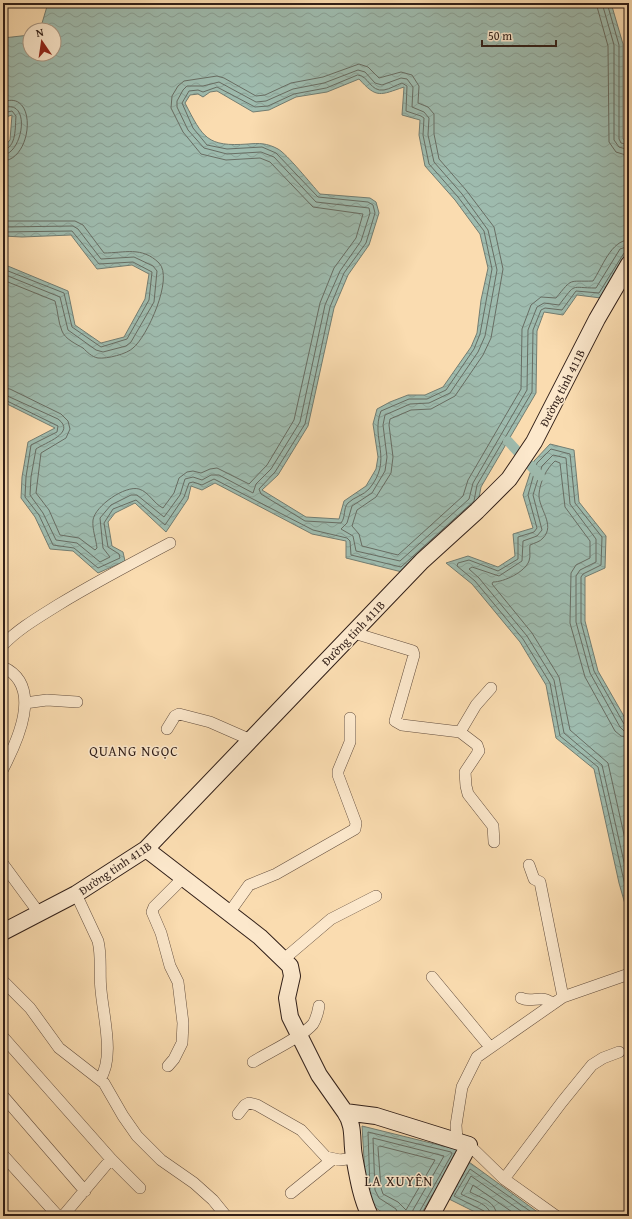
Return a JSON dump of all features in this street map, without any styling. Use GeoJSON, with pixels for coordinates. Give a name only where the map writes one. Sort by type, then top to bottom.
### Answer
{"type":"FeatureCollection","features":[{"type":"Feature","properties":{"kind":"main road","name":"Đường tỉnh 411B"},"geometry":{"type":"LineString","coordinates":[[3,932],[76,894],[146,850],[422,561],[477,511],[509,479],[534,442],[597,319],[629,264]]}},
{"type":"Feature","properties":{"kind":"main road"},"geometry":{"type":"LineString","coordinates":[[146,850],[229,913],[284,958],[290,966],[292,976],[287,998],[290,1018],[319,1075],[346,1112],[352,1126],[354,1158],[360,1191],[370,1216]]}},
{"type":"Feature","properties":{"kind":"main road"},"geometry":{"type":"LineString","coordinates":[[346,1112],[376,1116],[463,1143],[432,1216]]}},
{"type":"Feature","properties":{"kind":"street"},"geometry":{"type":"LineString","coordinates":[[3,645],[36,618],[93,584],[170,543]]}},
{"type":"Feature","properties":{"kind":"street"},"geometry":{"type":"LineString","coordinates":[[354,633],[413,651],[414,655],[396,721],[402,725],[460,732],[479,747],[479,751],[465,772],[466,786],[468,794],[493,826],[494,842]]}},
{"type":"Feature","properties":{"kind":"street"},"geometry":{"type":"LineString","coordinates":[[3,667],[11,671],[16,679],[22,690],[25,703],[24,722],[18,740],[3,769]]}},
{"type":"Feature","properties":{"kind":"street"},"geometry":{"type":"LineString","coordinates":[[460,732],[476,705],[491,688]]}},
{"type":"Feature","properties":{"kind":"street"},"geometry":{"type":"LineString","coordinates":[[25,703],[48,700],[77,702]]}},
{"type":"Feature","properties":{"kind":"street"},"geometry":{"type":"LineString","coordinates":[[167,729],[175,716],[179,714],[210,722],[251,740]]}},
{"type":"Feature","properties":{"kind":"street"},"geometry":{"type":"LineString","coordinates":[[229,913],[249,885],[270,877],[356,827],[338,775],[338,771],[350,742],[350,718]]}},
{"type":"Feature","properties":{"kind":"street"},"geometry":{"type":"LineString","coordinates":[[3,864],[39,913]]}},
{"type":"Feature","properties":{"kind":"street"},"geometry":{"type":"LineString","coordinates":[[529,865],[534,879],[540,882],[563,997]]}},
{"type":"Feature","properties":{"kind":"street"},"geometry":{"type":"LineString","coordinates":[[168,1066],[174,1059],[182,1043],[183,1023],[178,982],[170,966],[161,933],[152,912],[154,906],[183,878]]}},
{"type":"Feature","properties":{"kind":"street"},"geometry":{"type":"LineString","coordinates":[[76,894],[98,941],[100,949],[101,992],[106,1036],[107,1067],[100,1079]]}},
{"type":"Feature","properties":{"kind":"street"},"geometry":{"type":"LineString","coordinates":[[284,958],[331,919],[376,896]]}},
{"type":"Feature","properties":{"kind":"street"},"geometry":{"type":"LineString","coordinates":[[556,1216],[504,1179],[463,1143],[456,1125],[462,1088],[477,1057],[525,1025],[563,997],[629,974]]}},
{"type":"Feature","properties":{"kind":"street"},"geometry":{"type":"LineString","coordinates":[[432,977],[490,1047]]}},
{"type":"Feature","properties":{"kind":"street"},"geometry":{"type":"LineString","coordinates":[[3,981],[30,1008],[59,1048],[100,1079],[137,1136],[161,1160],[194,1183],[213,1200],[226,1216]]}},
{"type":"Feature","properties":{"kind":"street"},"geometry":{"type":"LineString","coordinates":[[521,998],[528,1000],[542,998],[547,999],[553,1004]]}},
{"type":"Feature","properties":{"kind":"street"},"geometry":{"type":"LineString","coordinates":[[253,1062],[298,1036],[314,1023],[319,1006]]}},
{"type":"Feature","properties":{"kind":"street"},"geometry":{"type":"LineString","coordinates":[[3,1037],[111,1159],[140,1188]]}},
{"type":"Feature","properties":{"kind":"street"},"geometry":{"type":"LineString","coordinates":[[504,1179],[592,1065],[603,1058],[619,1052]]}},
{"type":"Feature","properties":{"kind":"street"},"geometry":{"type":"LineString","coordinates":[[3,1096],[85,1191]]}},
{"type":"Feature","properties":{"kind":"street"},"geometry":{"type":"LineString","coordinates":[[238,1114],[245,1105],[249,1103],[257,1106],[301,1130],[323,1154],[333,1159],[354,1158]]}},
{"type":"Feature","properties":{"kind":"street"},"geometry":{"type":"LineString","coordinates":[[3,1155],[58,1216]]}},
{"type":"Feature","properties":{"kind":"street"},"geometry":{"type":"LineString","coordinates":[[63,1216],[111,1159]]}},
{"type":"Feature","properties":{"kind":"street"},"geometry":{"type":"LineString","coordinates":[[291,1194],[333,1159]]}},
{"type":"Feature","properties":{"kind":"water"},"geometry":{"type":"Polygon","coordinates":[[[48,3],[611,3],[623,44],[623,139],[629,141],[629,252],[601,298],[577,295],[563,315],[544,312],[537,331],[536,393],[481,487],[478,503],[402,572],[346,558],[346,541],[312,534],[215,483],[202,490],[191,486],[188,499],[166,532],[135,503],[115,513],[108,522],[112,546],[123,552],[125,561],[98,573],[73,551],[50,549],[35,517],[21,498],[22,477],[28,442],[55,428],[3,402],[3,264],[68,291],[75,325],[101,343],[124,337],[145,299],[149,274],[132,265],[97,269],[71,235],[22,237],[3,236],[3,148],[10,140],[12,115],[3,118],[3,38],[22,36],[22,62],[62,62],[62,22],[42,22],[48,3]],[[359,79],[327,92],[296,97],[269,110],[253,112],[217,91],[210,92],[203,97],[198,94],[190,95],[185,103],[202,132],[215,142],[234,145],[259,144],[270,146],[282,152],[320,194],[370,198],[376,202],[379,213],[369,245],[348,275],[334,308],[308,426],[278,475],[262,490],[306,517],[339,519],[344,501],[366,486],[376,469],[378,457],[373,424],[377,409],[408,395],[425,395],[443,387],[471,347],[477,333],[481,300],[488,268],[480,234],[455,200],[425,166],[419,135],[420,120],[402,115],[404,87],[379,94],[370,90],[359,79]]]}},
{"type":"Feature","properties":{"kind":"water"},"geometry":{"type":"Polygon","coordinates":[[[550,444],[574,450],[579,502],[606,536],[605,568],[585,577],[585,621],[598,671],[629,725],[629,918],[619,883],[594,769],[556,738],[546,685],[520,642],[472,584],[446,563],[468,556],[498,567],[515,556],[513,534],[533,528],[523,495],[534,461],[550,444]]]}},
{"type":"Feature","properties":{"kind":"water"},"geometry":{"type":"Polygon","coordinates":[[[362,1126],[459,1150],[420,1216],[395,1216],[380,1211],[371,1204],[366,1192],[362,1126]]]}},
{"type":"Feature","properties":{"kind":"water"},"geometry":{"type":"Polygon","coordinates":[[[469,1162],[543,1216],[483,1216],[447,1198],[469,1162]]]}},
{"type":"Feature","properties":{"kind":"waterway"},"geometry":{"type":"LineString","coordinates":[[508,441],[540,476]]}},
{"type":"Feature","properties":{"kind":"district","name":"QUANG NGỌC"},"geometry":{"type":"Point","coordinates":[134,751]}},
{"type":"Feature","properties":{"kind":"district","name":"LA XUYÊN"},"geometry":{"type":"Point","coordinates":[399,1181]}}]}
